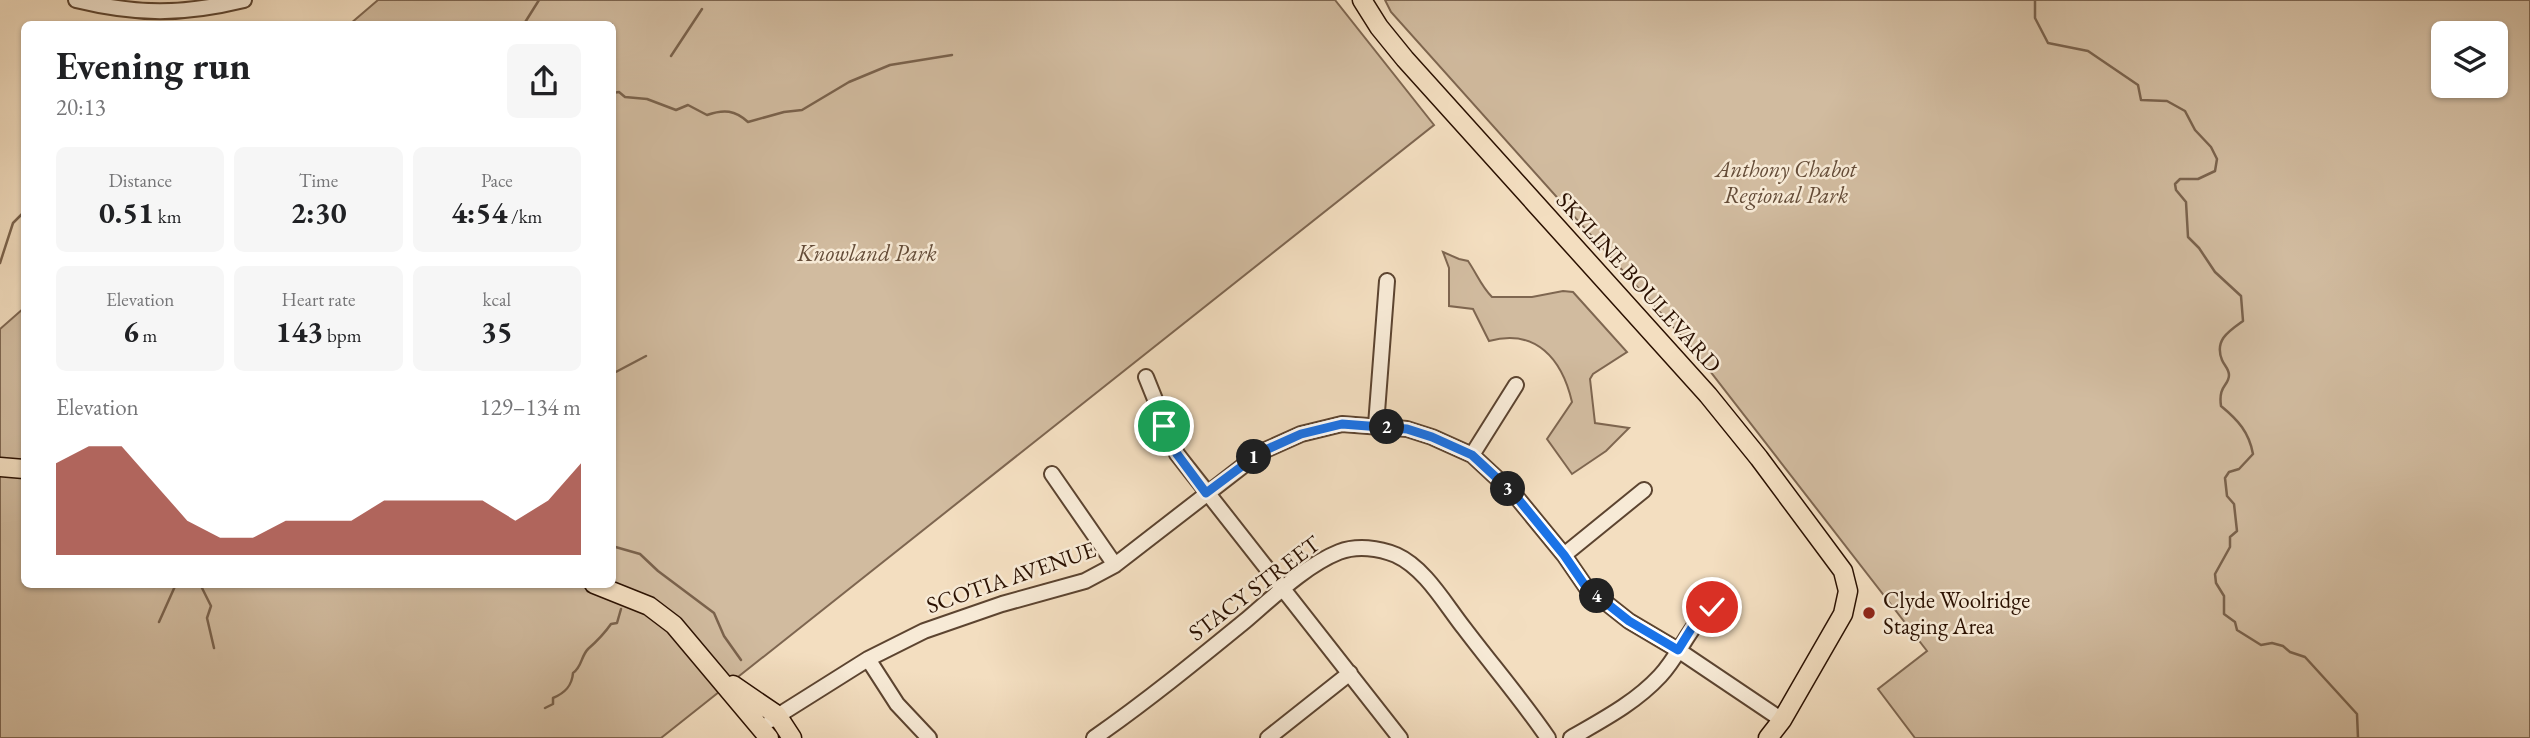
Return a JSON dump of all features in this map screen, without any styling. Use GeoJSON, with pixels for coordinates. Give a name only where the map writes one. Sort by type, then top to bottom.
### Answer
{"type":"FeatureCollection","features":[{"type":"Feature","properties":{"kind":"main road","name":"SKYLINE BOULEVARD"},"geometry":{"type":"LineString","coordinates":[[1362,0],[1397,51],[1682,366],[1742,437],[1843,571],[1848,591],[1843,614],[1782,720]]}},
{"type":"Feature","properties":{"kind":"main road"},"geometry":{"type":"LineString","coordinates":[[0,467],[21,469]]}},
{"type":"Feature","properties":{"kind":"main road"},"geometry":{"type":"LineString","coordinates":[[604,588],[649,606],[674,625],[765,733]]}},
{"type":"Feature","properties":{"kind":"main road"},"geometry":{"type":"LineString","coordinates":[[718,676],[777,715],[792,738]]}},
{"type":"Feature","properties":{"kind":"main road"},"geometry":{"type":"LineString","coordinates":[[1768,738],[1782,720]]}},
{"type":"Feature","properties":{"kind":"street"},"geometry":{"type":"LineString","coordinates":[[76,0],[149,12],[204,10],[244,0]]}},
{"type":"Feature","properties":{"kind":"street"},"geometry":{"type":"LineString","coordinates":[[1376,425],[1387,281]]}},
{"type":"Feature","properties":{"kind":"street"},"geometry":{"type":"LineString","coordinates":[[1146,377],[1177,454],[1400,738]]}},
{"type":"Feature","properties":{"kind":"street"},"geometry":{"type":"LineString","coordinates":[[1472,455],[1516,385]]}},
{"type":"Feature","properties":{"kind":"street","name":"SCOTIA AVENUE"},"geometry":{"type":"LineString","coordinates":[[765,733],[777,715],[868,659],[924,631],[1002,604],[1084,581],[1115,565],[1261,452],[1301,434],[1342,424],[1407,429],[1472,455],[1514,494],[1564,555],[1586,587],[1629,621],[1678,650],[1782,720]]}},
{"type":"Feature","properties":{"kind":"street"},"geometry":{"type":"LineString","coordinates":[[1052,474],[1115,565]]}},
{"type":"Feature","properties":{"kind":"street"},"geometry":{"type":"LineString","coordinates":[[1564,555],[1644,491]]}},
{"type":"Feature","properties":{"kind":"street","name":"STACY STREET"},"geometry":{"type":"LineString","coordinates":[[1094,738],[1145,703],[1283,589],[1326,558],[1342,550],[1360,548],[1379,549],[1398,556],[1423,576],[1548,738]]}},
{"type":"Feature","properties":{"kind":"street"},"geometry":{"type":"LineString","coordinates":[[1571,738],[1641,695],[1662,674],[1696,621],[1726,599]]}},
{"type":"Feature","properties":{"kind":"street"},"geometry":{"type":"LineString","coordinates":[[868,659],[897,704],[929,738]]}},
{"type":"Feature","properties":{"kind":"street"},"geometry":{"type":"LineString","coordinates":[[1268,738],[1350,673]]}},
{"type":"Feature","properties":{"kind":"green space","name":"Knowland Park"},"geometry":{"type":"Polygon","coordinates":[[[378,0],[1335,0],[1434,125],[661,738],[0,738],[0,329],[21,311],[21,588],[616,588],[616,21],[354,21],[378,0]]]}},
{"type":"Feature","properties":{"kind":"green space","name":"Anthony Chabot Regional Park"},"geometry":{"type":"Polygon","coordinates":[[[1385,0],[2530,0],[2530,738],[1915,738],[1878,689],[1927,651],[1692,348],[1391,12],[1385,0]]]}},
{"type":"Feature","properties":{"kind":"green space"},"geometry":{"type":"Polygon","coordinates":[[[1443,252],[1468,261],[1492,297],[1532,297],[1563,291],[1573,292],[1627,352],[1593,374],[1590,379],[1595,423],[1629,428],[1606,451],[1572,474],[1547,439],[1572,402],[1554,360],[1533,343],[1520,339],[1489,341],[1473,309],[1449,306],[1449,268],[1443,252]]]}},
{"type":"Feature","properties":{"kind":"waterway"},"geometry":{"type":"LineString","coordinates":[[526,21],[539,0]]}},
{"type":"Feature","properties":{"kind":"waterway"},"geometry":{"type":"LineString","coordinates":[[2035,0],[2035,18],[2048,43],[2088,51],[2138,85],[2141,100],[2167,101],[2185,111],[2195,130],[2211,147],[2217,159],[2215,171],[2198,179],[2180,179],[2175,184],[2176,190],[2186,202],[2188,237],[2215,272],[2241,296],[2243,321],[2224,337],[2220,347],[2229,375],[2222,390],[2221,406],[2242,427],[2253,454],[2239,469],[2229,472],[2225,478],[2227,496],[2234,504],[2237,531],[2230,537],[2230,547],[2215,574],[2216,583],[2224,596],[2224,614],[2235,622],[2237,630],[2261,645],[2272,643],[2305,657],[2357,714],[2358,738]]}},
{"type":"Feature","properties":{"kind":"waterway"},"geometry":{"type":"LineString","coordinates":[[671,56],[702,9]]}},
{"type":"Feature","properties":{"kind":"waterway"},"geometry":{"type":"LineString","coordinates":[[616,92],[625,97],[647,99],[676,110],[688,105],[707,115],[729,112],[748,122],[802,110],[849,82],[890,65],[952,55]]}},
{"type":"Feature","properties":{"kind":"waterway"},"geometry":{"type":"LineString","coordinates":[[0,263],[13,223],[21,215]]}},
{"type":"Feature","properties":{"kind":"waterway"},"geometry":{"type":"LineString","coordinates":[[616,372],[646,356]]}},
{"type":"Feature","properties":{"kind":"waterway"},"geometry":{"type":"LineString","coordinates":[[616,547],[640,554],[714,613],[724,636],[741,660]]}},
{"type":"Feature","properties":{"kind":"waterway"},"geometry":{"type":"LineString","coordinates":[[159,622],[174,588]]}},
{"type":"Feature","properties":{"kind":"waterway"},"geometry":{"type":"LineString","coordinates":[[202,588],[211,606],[207,618],[214,648]]}},
{"type":"Feature","properties":{"kind":"waterway"},"geometry":{"type":"LineString","coordinates":[[545,708],[553,704],[553,698],[567,688],[586,652],[611,624],[617,623],[621,609]]}},
{"type":"Feature","properties":{"kind":"place","name":"Clyde Woolridge Staging Area"},"geometry":{"type":"Point","coordinates":[1869,613]}},
{"type":"Feature","properties":{"kind":"route"},"geometry":{"type":"LineString","coordinates":[[1164,426],[1177,454],[1206,493],[1261,452],[1301,434],[1342,424],[1407,429],[1432,437],[1472,455],[1514,494],[1564,555],[1586,587],[1629,621],[1678,650],[1696,621],[1712,607]]}}]}
